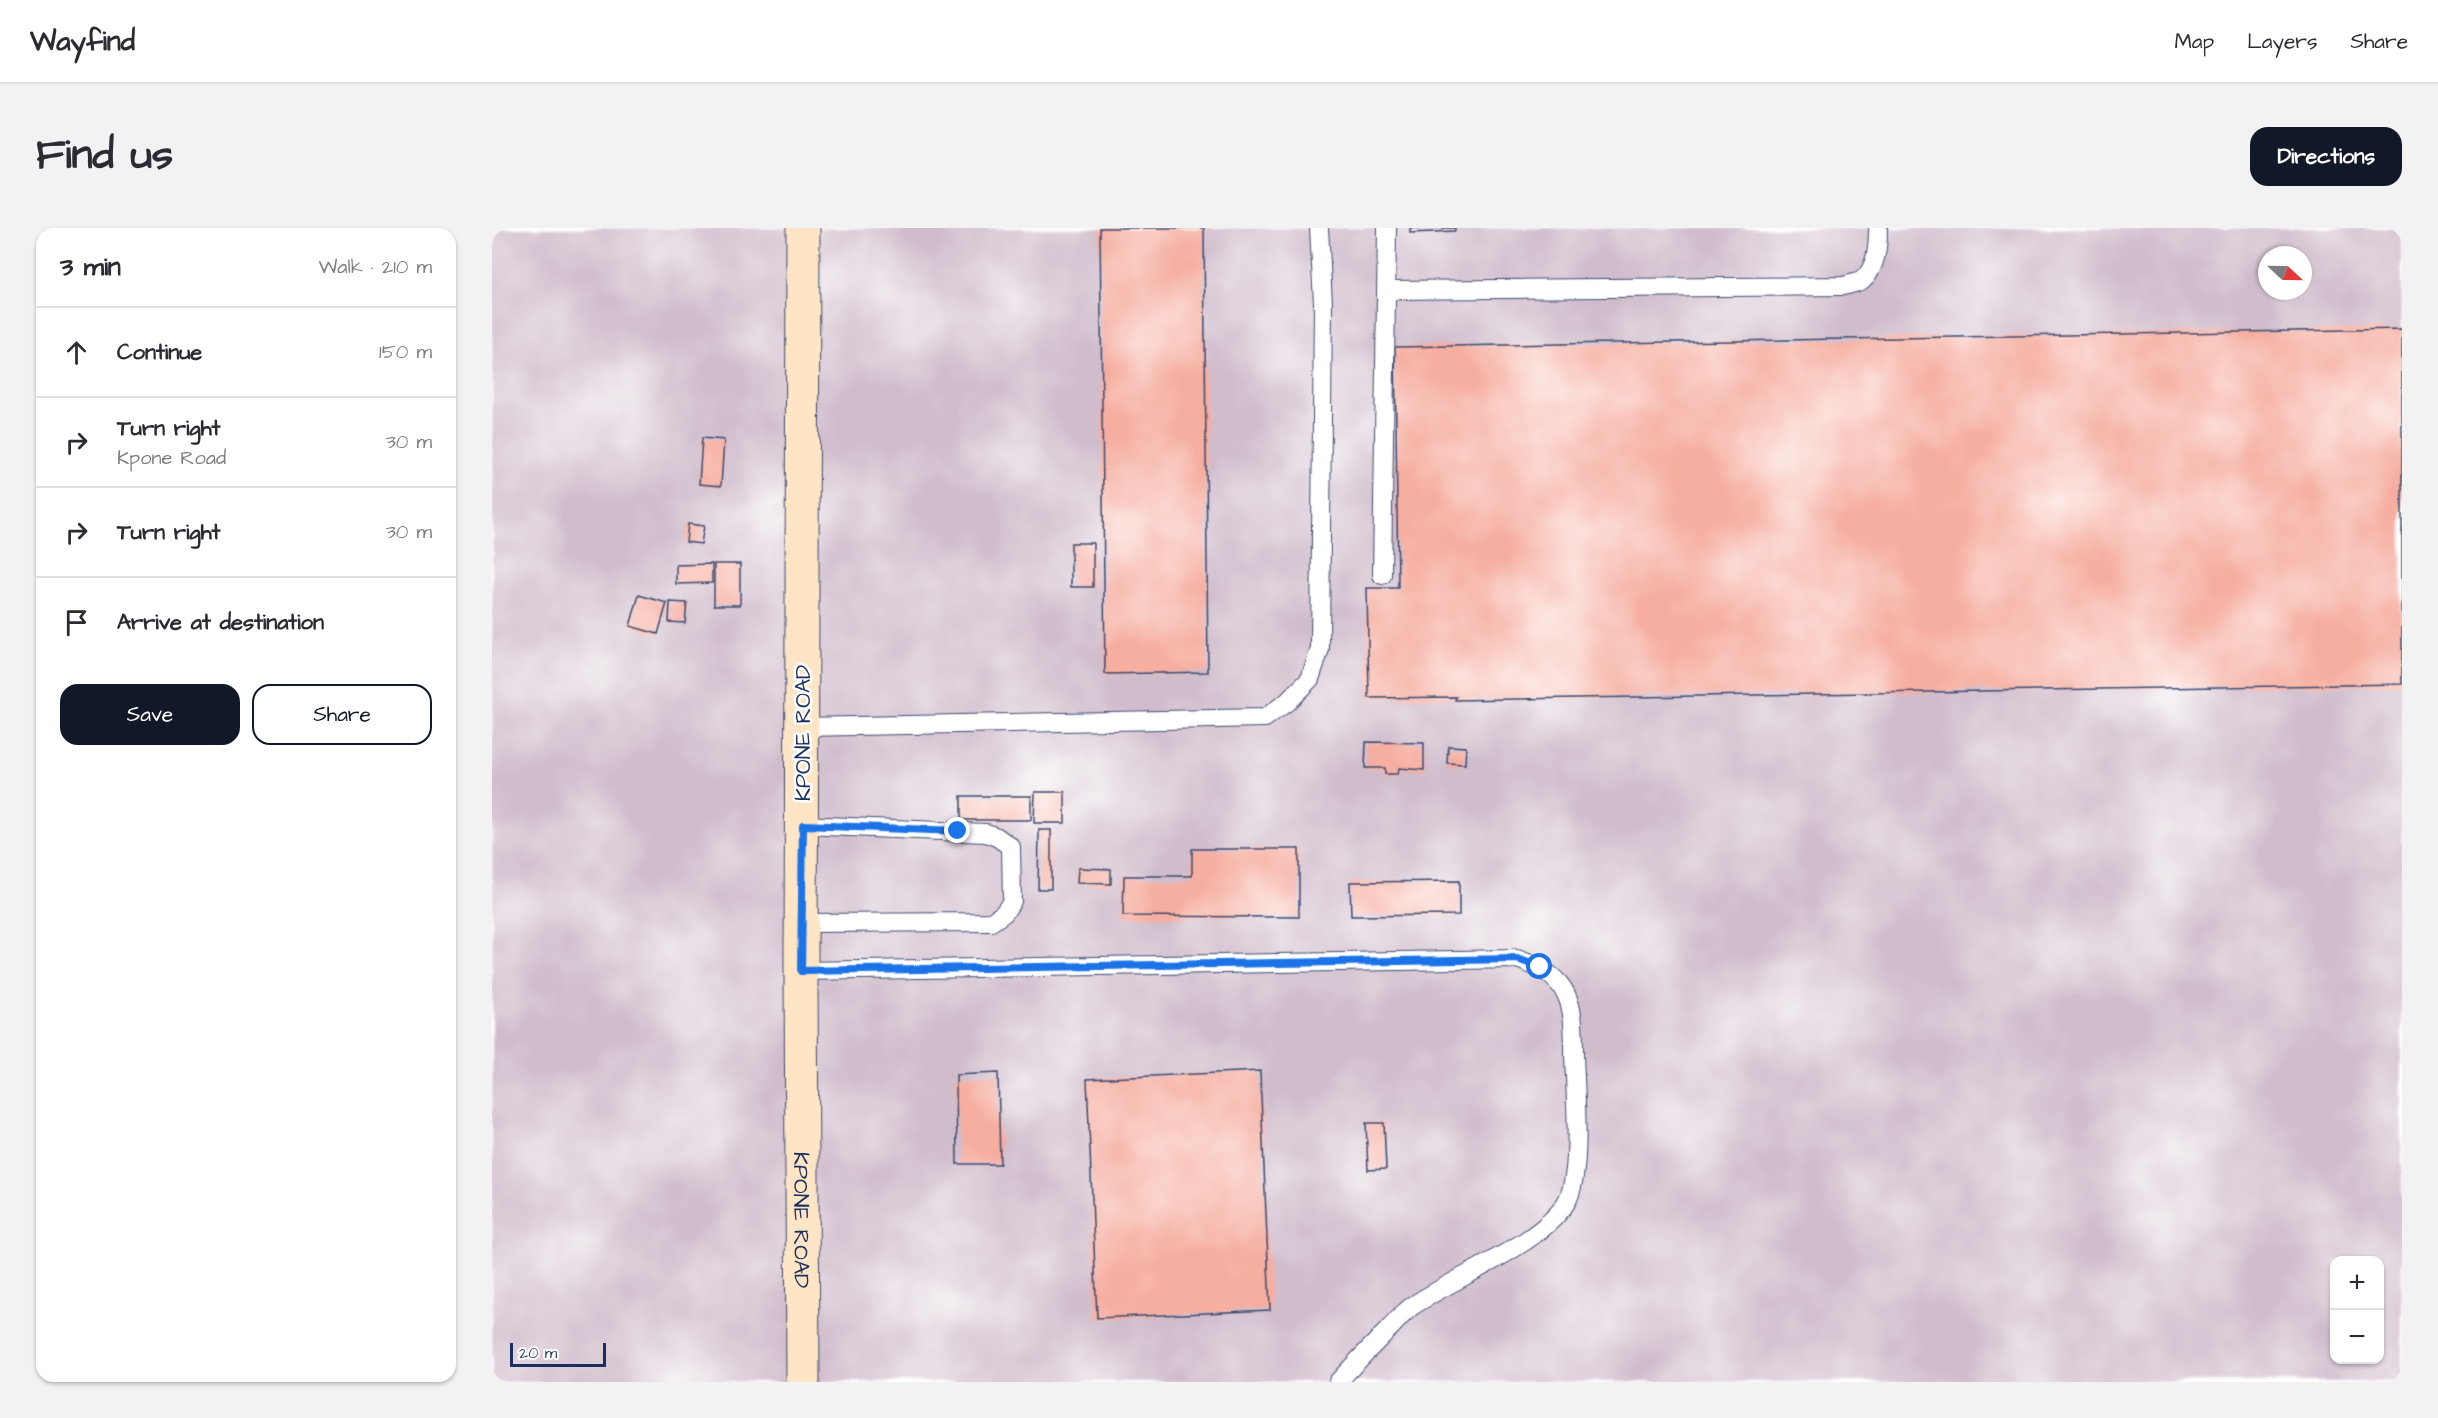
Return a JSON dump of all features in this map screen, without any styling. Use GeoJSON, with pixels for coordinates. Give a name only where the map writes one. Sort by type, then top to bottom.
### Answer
{"type":"FeatureCollection","features":[{"type":"Feature","properties":{"kind":"main road","name":"KPONE ROAD"},"geometry":{"type":"LineString","coordinates":[[803,228],[801,923],[803,1382]]}},
{"type":"Feature","properties":{"kind":"lane"},"geometry":{"type":"LineString","coordinates":[[802,727],[1265,718],[1287,702],[1310,679],[1320,650],[1323,303],[1319,228]]}},
{"type":"Feature","properties":{"kind":"lane"},"geometry":{"type":"LineString","coordinates":[[1382,575],[1388,290],[1387,228]]}},
{"type":"Feature","properties":{"kind":"lane"},"geometry":{"type":"LineString","coordinates":[[1388,290],[1843,286],[1862,280],[1873,264],[1878,245],[1878,228]]}},
{"type":"Feature","properties":{"kind":"lane"},"geometry":{"type":"LineString","coordinates":[[801,923],[991,922],[1005,913],[1012,901],[1011,848],[997,837],[986,833],[803,825]]}},
{"type":"Feature","properties":{"kind":"lane"},"geometry":{"type":"LineString","coordinates":[[801,971],[1517,959],[1540,967],[1559,981],[1569,999],[1574,1026],[1575,1169],[1568,1199],[1550,1224],[1410,1308],[1338,1382]]}},
{"type":"Feature","properties":{"kind":"shaded area"},"geometry":{"type":"Polygon","coordinates":[[[492,228],[2402,228],[2402,1382],[492,1382],[492,228]]]}},
{"type":"Feature","properties":{"kind":"building"},"geometry":{"type":"Polygon","coordinates":[[[1100,228],[1204,228],[1208,672],[1105,674],[1100,228]]]}},
{"type":"Feature","properties":{"kind":"building"},"geometry":{"type":"Polygon","coordinates":[[[1410,228],[1455,228],[1455,231],[1410,233],[1410,228]]]}},
{"type":"Feature","properties":{"kind":"building"},"geometry":{"type":"Polygon","coordinates":[[[2402,329],[2402,684],[1455,700],[1456,697],[1369,698],[1367,588],[1398,588],[1395,347],[2402,329]]]}},
{"type":"Feature","properties":{"kind":"building"},"geometry":{"type":"Polygon","coordinates":[[[702,438],[724,440],[721,486],[699,484],[702,438]]]}},
{"type":"Feature","properties":{"kind":"building"},"geometry":{"type":"Polygon","coordinates":[[[688,524],[704,526],[701,544],[686,542],[688,524]]]}},
{"type":"Feature","properties":{"kind":"building"},"geometry":{"type":"Polygon","coordinates":[[[1071,543],[1093,543],[1093,587],[1071,587],[1071,543]]]}},
{"type":"Feature","properties":{"kind":"building"},"geometry":{"type":"Polygon","coordinates":[[[712,564],[712,583],[676,584],[676,565],[712,564]]]}},
{"type":"Feature","properties":{"kind":"building"},"geometry":{"type":"Polygon","coordinates":[[[714,564],[740,564],[740,605],[714,605],[714,564]]]}},
{"type":"Feature","properties":{"kind":"building"},"geometry":{"type":"Polygon","coordinates":[[[639,595],[667,603],[658,634],[630,626],[639,595]]]}},
{"type":"Feature","properties":{"kind":"building"},"geometry":{"type":"Polygon","coordinates":[[[670,602],[687,603],[685,623],[669,622],[670,602]]]}},
{"type":"Feature","properties":{"kind":"building"},"geometry":{"type":"Polygon","coordinates":[[[1366,742],[1424,743],[1424,770],[1399,768],[1398,774],[1385,774],[1385,768],[1365,768],[1366,742]]]}},
{"type":"Feature","properties":{"kind":"building"},"geometry":{"type":"Polygon","coordinates":[[[1448,746],[1466,747],[1465,764],[1447,763],[1448,746]]]}},
{"type":"Feature","properties":{"kind":"building"},"geometry":{"type":"Polygon","coordinates":[[[1035,792],[1065,792],[1065,823],[1034,823],[1035,792]]]}},
{"type":"Feature","properties":{"kind":"building"},"geometry":{"type":"Polygon","coordinates":[[[961,796],[1031,796],[1031,820],[961,820],[961,796]]]}},
{"type":"Feature","properties":{"kind":"building"},"geometry":{"type":"Polygon","coordinates":[[[1039,830],[1051,830],[1051,889],[1038,889],[1039,830]]]}},
{"type":"Feature","properties":{"kind":"building"},"geometry":{"type":"Polygon","coordinates":[[[1192,849],[1299,849],[1299,917],[1123,916],[1124,876],[1192,876],[1192,849]]]}},
{"type":"Feature","properties":{"kind":"building"},"geometry":{"type":"Polygon","coordinates":[[[1078,868],[1111,869],[1111,884],[1077,883],[1078,868]]]}},
{"type":"Feature","properties":{"kind":"building"},"geometry":{"type":"Polygon","coordinates":[[[1459,881],[1459,915],[1351,916],[1350,882],[1459,881]]]}},
{"type":"Feature","properties":{"kind":"building"},"geometry":{"type":"Polygon","coordinates":[[[1260,1071],[1270,1310],[1097,1318],[1087,1079],[1260,1071]]]}},
{"type":"Feature","properties":{"kind":"building"},"geometry":{"type":"Polygon","coordinates":[[[998,1073],[1000,1164],[957,1164],[956,1075],[998,1073]]]}},
{"type":"Feature","properties":{"kind":"building"},"geometry":{"type":"Polygon","coordinates":[[[1366,1123],[1384,1123],[1386,1169],[1368,1170],[1366,1123]]]}},
{"type":"Feature","properties":{"kind":"route"},"geometry":{"type":"LineString","coordinates":[[958,831],[803,825],[801,971],[1517,959],[1540,967]]}}]}
